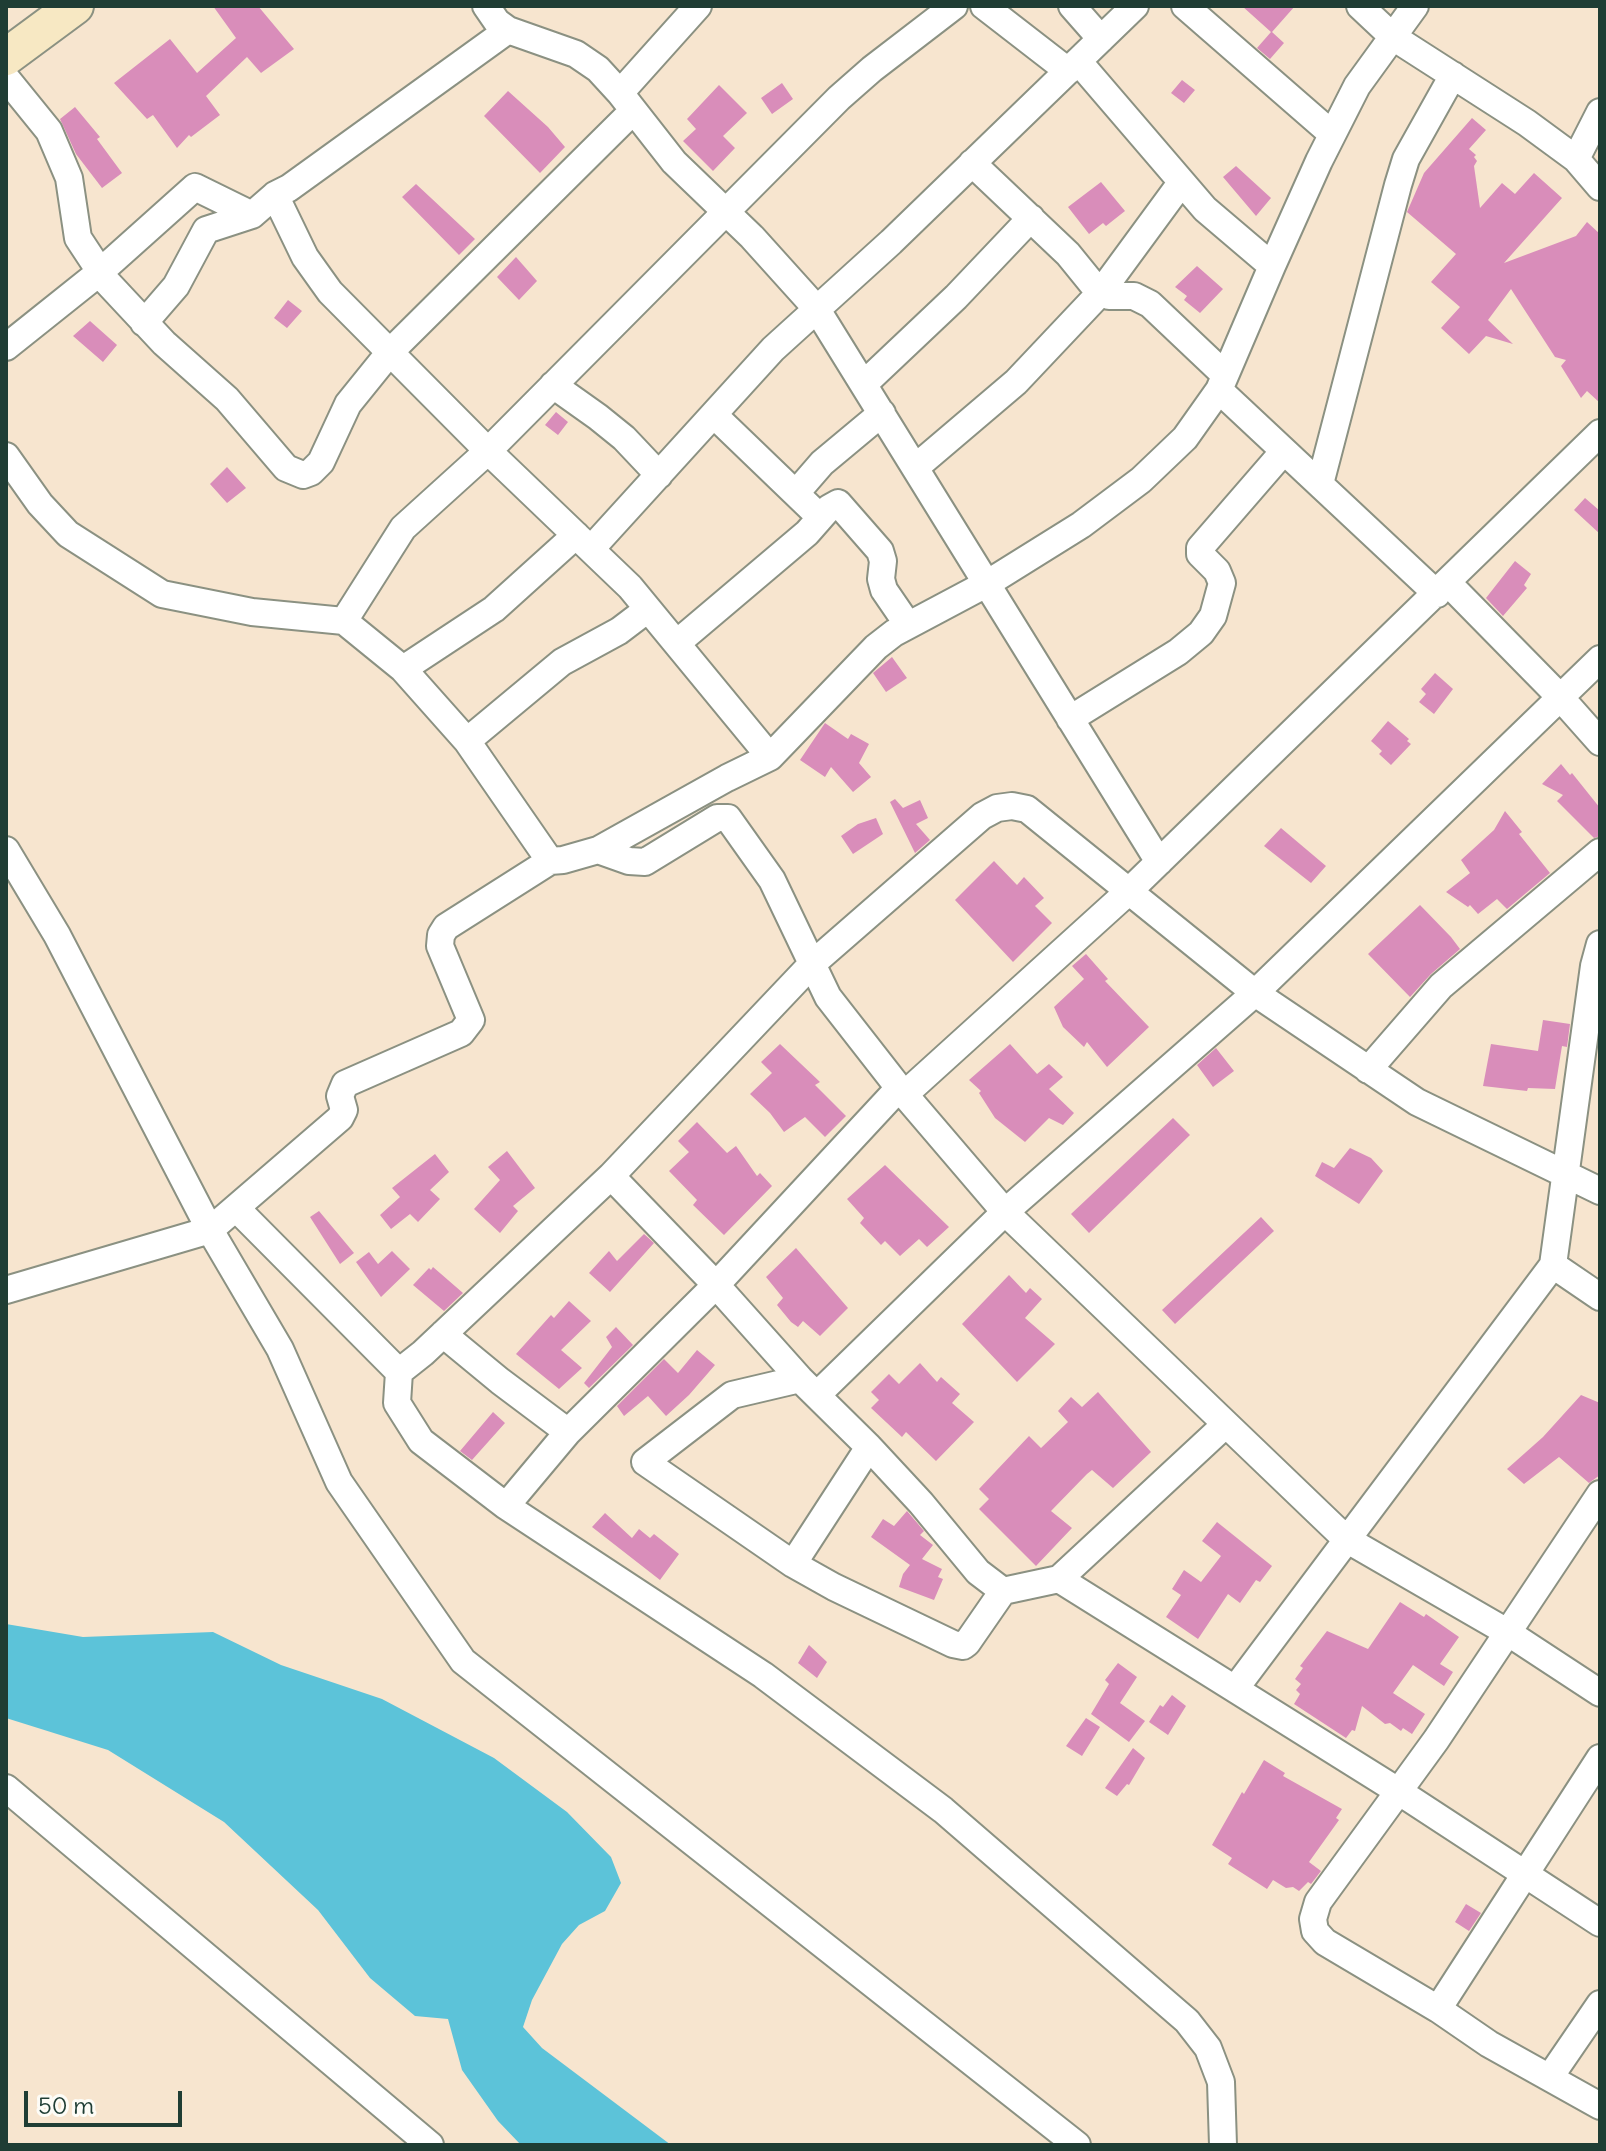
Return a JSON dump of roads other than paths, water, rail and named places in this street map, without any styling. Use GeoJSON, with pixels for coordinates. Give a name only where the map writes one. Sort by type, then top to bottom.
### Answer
{"type":"FeatureCollection","features":[{"type":"Feature","properties":{"kind":"street"},"geometry":{"type":"LineString","coordinates":[[6,30],[39,6]]}},
{"type":"Feature","properties":{"kind":"street"},"geometry":{"type":"LineString","coordinates":[[6,57],[75,6]]}},
{"type":"Feature","properties":{"kind":"street"},"geometry":{"type":"LineString","coordinates":[[486,6],[497,22],[508,30],[576,54],[598,69],[674,162],[726,212],[816,308],[1159,862]]}},
{"type":"Feature","properties":{"kind":"street"},"geometry":{"type":"LineString","coordinates":[[344,621],[403,528],[488,451],[839,98],[954,6]]}},
{"type":"Feature","properties":{"kind":"street"},"geometry":{"type":"LineString","coordinates":[[984,6],[1073,66],[1205,209],[1272,266]]}},
{"type":"Feature","properties":{"kind":"street"},"geometry":{"type":"LineString","coordinates":[[1072,6],[1101,39]]}},
{"type":"Feature","properties":{"kind":"street"},"geometry":{"type":"LineString","coordinates":[[403,669],[494,609],[583,542],[659,475],[773,349],[891,242],[1135,6]]}},
{"type":"Feature","properties":{"kind":"street"},"geometry":{"type":"LineString","coordinates":[[1185,6],[1332,134]]}},
{"type":"Feature","properties":{"kind":"street"},"geometry":{"type":"LineString","coordinates":[[1360,6],[1393,37],[1576,159],[1600,187]]}},
{"type":"Feature","properties":{"kind":"street"},"geometry":{"type":"LineString","coordinates":[[6,1290],[210,1230],[340,1118],[344,1110],[340,1096],[345,1084],[461,1033],[468,1026],[471,1020],[440,946],[446,927],[550,861],[598,850],[770,757],[876,647],[908,625],[988,583],[1081,525],[1141,480],[1185,438],[1222,383],[1332,134],[1357,86],[1415,6]]}},
{"type":"Feature","properties":{"kind":"street"},"geometry":{"type":"LineString","coordinates":[[6,78],[49,131],[69,178],[78,238],[100,272],[144,323],[227,399],[286,468],[303,475],[321,462],[348,404],[390,352],[627,102],[690,10]]}},
{"type":"Feature","properties":{"kind":"street"},"geometry":{"type":"LineString","coordinates":[[144,323],[176,286],[206,230],[252,215],[275,195],[508,30]]}},
{"type":"Feature","properties":{"kind":"street"},"geometry":{"type":"LineString","coordinates":[[1320,484],[1406,159],[1453,75]]}},
{"type":"Feature","properties":{"kind":"street"},"geometry":{"type":"LineString","coordinates":[[1576,159],[1600,112]]}},
{"type":"Feature","properties":{"kind":"street"},"geometry":{"type":"LineString","coordinates":[[972,163],[1068,254],[1101,292],[1109,296],[1134,296],[1150,304],[1284,451],[1442,588],[1560,697],[1600,742]]}},
{"type":"Feature","properties":{"kind":"street"},"geometry":{"type":"LineString","coordinates":[[916,467],[1016,382],[1101,292],[1181,183]]}},
{"type":"Feature","properties":{"kind":"street"},"geometry":{"type":"LineString","coordinates":[[6,347],[100,272],[195,187],[252,215]]}},
{"type":"Feature","properties":{"kind":"street"},"geometry":{"type":"LineString","coordinates":[[275,195],[305,257],[330,292],[488,451],[630,587],[770,757]]}},
{"type":"Feature","properties":{"kind":"street"},"geometry":{"type":"LineString","coordinates":[[864,384],[956,297],[1031,218]]}},
{"type":"Feature","properties":{"kind":"street"},"geometry":{"type":"LineString","coordinates":[[553,385],[624,438],[659,475]]}},
{"type":"Feature","properties":{"kind":"street"},"geometry":{"type":"LineString","coordinates":[[796,493],[822,463],[882,413]]}},
{"type":"Feature","properties":{"kind":"street"},"geometry":{"type":"LineString","coordinates":[[714,415],[820,517]]}},
{"type":"Feature","properties":{"kind":"street"},"geometry":{"type":"LineString","coordinates":[[506,1506],[568,1432],[716,1285],[902,1091],[1128,892],[1600,433]]}},
{"type":"Feature","properties":{"kind":"street"},"geometry":{"type":"LineString","coordinates":[[1070,719],[1178,652],[1201,633],[1213,616],[1222,583],[1217,571],[1200,554],[1200,548],[1284,451]]}},
{"type":"Feature","properties":{"kind":"street"},"geometry":{"type":"LineString","coordinates":[[6,456],[40,504],[68,534],[162,594],[252,612],[344,621],[403,669],[467,741],[550,861]]}},
{"type":"Feature","properties":{"kind":"street"},"geometry":{"type":"LineString","coordinates":[[677,643],[838,503],[875,544],[883,561],[881,579],[884,590],[908,625]]}},
{"type":"Feature","properties":{"kind":"street"},"geometry":{"type":"LineString","coordinates":[[467,741],[562,662],[619,631],[648,609]]}},
{"type":"Feature","properties":{"kind":"street"},"geometry":{"type":"LineString","coordinates":[[1226,1424],[1059,1579],[1003,1591],[963,1646],[834,1587],[793,1564],[645,1462],[732,1395],[809,1387],[1255,993],[1600,659]]}},
{"type":"Feature","properties":{"kind":"street"},"geometry":{"type":"LineString","coordinates":[[1223,2145],[1221,2082],[1208,2048],[1187,2021],[931,1801],[763,1675],[506,1506],[421,1441],[397,1403],[399,1372],[611,1176],[811,965],[982,816],[997,808],[1012,806],[1027,809],[1255,993],[1417,1102],[1600,1191]]}},
{"type":"Feature","properties":{"kind":"street"},"geometry":{"type":"LineString","coordinates":[[598,850],[629,861],[645,862],[717,818],[728,818],[772,880],[828,997],[902,1091],[1005,1212],[1346,1539],[1507,1632],[1600,1693]]}},
{"type":"Feature","properties":{"kind":"street"},"geometry":{"type":"LineString","coordinates":[[6,850],[57,935],[210,1230],[280,1349],[339,1482],[463,1661],[1077,2145]]}},
{"type":"Feature","properties":{"kind":"street"},"geometry":{"type":"LineString","coordinates":[[1368,1070],[1441,986],[1600,852]]}},
{"type":"Feature","properties":{"kind":"street"},"geometry":{"type":"LineString","coordinates":[[1235,1689],[1553,1265],[1594,966],[1600,944]]}},
{"type":"Feature","properties":{"kind":"street"},"geometry":{"type":"LineString","coordinates":[[611,1176],[921,1503],[978,1572],[1003,1591]]}},
{"type":"Feature","properties":{"kind":"street"},"geometry":{"type":"LineString","coordinates":[[236,1208],[399,1372]]}},
{"type":"Feature","properties":{"kind":"street"},"geometry":{"type":"LineString","coordinates":[[1553,1265],[1600,1297]]}},
{"type":"Feature","properties":{"kind":"street"},"geometry":{"type":"LineString","coordinates":[[443,1334],[568,1432]]}},
{"type":"Feature","properties":{"kind":"street"},"geometry":{"type":"LineString","coordinates":[[793,1564],[869,1447]]}},
{"type":"Feature","properties":{"kind":"street"},"geometry":{"type":"LineString","coordinates":[[1600,1494],[1436,1740],[1318,1902],[1313,1919],[1315,1931],[1325,1942],[1438,2009],[1489,2044],[1600,2106]]}},
{"type":"Feature","properties":{"kind":"street"},"geometry":{"type":"LineString","coordinates":[[1059,1579],[1398,1791],[1600,1923]]}},
{"type":"Feature","properties":{"kind":"street"},"geometry":{"type":"LineString","coordinates":[[1438,2009],[1600,1758]]}},
{"type":"Feature","properties":{"kind":"street"},"geometry":{"type":"LineString","coordinates":[[6,1788],[430,2145]]}},
{"type":"Feature","properties":{"kind":"street"},"geometry":{"type":"LineString","coordinates":[[1550,2077],[1600,2004]]}},
{"type":"Feature","properties":{"kind":"water"},"geometry":{"type":"Polygon","coordinates":[[[6,1624],[83,1637],[213,1632],[281,1665],[382,1699],[494,1758],[567,1812],[611,1857],[621,1883],[605,1911],[579,1925],[562,1944],[532,2000],[523,2027],[542,2048],[671,2145],[521,2145],[498,2121],[462,2070],[448,2019],[415,2016],[370,1978],[318,1910],[224,1822],[108,1750],[6,1718],[6,1624]]]}}]}
